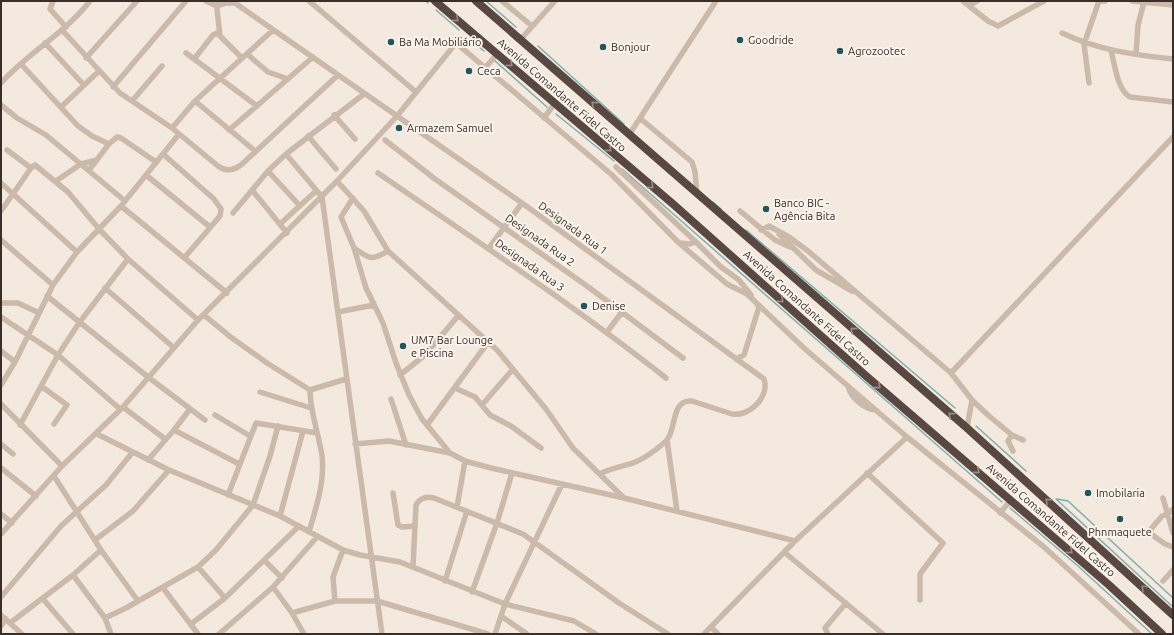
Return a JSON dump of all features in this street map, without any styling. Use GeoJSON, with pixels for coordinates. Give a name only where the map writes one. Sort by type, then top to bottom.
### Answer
{"type":"FeatureCollection","features":[{"type":"Feature","properties":{"kind":"highway","name":"Avenida Comandante Fidel Castro"},"geometry":{"type":"LineString","coordinates":[[435,1],[622,160],[865,375],[1109,585],[1162,634]]}},
{"type":"Feature","properties":{"kind":"highway","name":"Avenida Comandante Fidel Castro"},"geometry":{"type":"LineString","coordinates":[[476,1],[697,196],[967,428],[1173,615]]}},
{"type":"Feature","properties":{"kind":"street"},"geometry":{"type":"LineString","coordinates":[[53,1],[50,9],[86,58],[113,87],[180,134],[222,169],[232,170],[237,168],[338,75]]}},
{"type":"Feature","properties":{"kind":"street"},"geometry":{"type":"LineString","coordinates":[[2,79],[64,29],[90,1]]}},
{"type":"Feature","properties":{"kind":"street"},"geometry":{"type":"LineString","coordinates":[[86,58],[137,1]]}},
{"type":"Feature","properties":{"kind":"street"},"geometry":{"type":"LineString","coordinates":[[113,87],[186,1]]}},
{"type":"Feature","properties":{"kind":"street"},"geometry":{"type":"LineString","coordinates":[[206,1],[218,3],[233,2]]}},
{"type":"Feature","properties":{"kind":"street"},"geometry":{"type":"LineString","coordinates":[[309,1],[416,92]]}},
{"type":"Feature","properties":{"kind":"street"},"geometry":{"type":"LineString","coordinates":[[502,1],[532,26]]}},
{"type":"Feature","properties":{"kind":"street"},"geometry":{"type":"LineString","coordinates":[[520,40],[555,1]]}},
{"type":"Feature","properties":{"kind":"street"},"geometry":{"type":"LineString","coordinates":[[629,135],[641,119],[716,1]]}},
{"type":"Feature","properties":{"kind":"street"},"geometry":{"type":"LineString","coordinates":[[963,1],[988,21],[998,26],[1044,1]]}},
{"type":"Feature","properties":{"kind":"street"},"geometry":{"type":"LineString","coordinates":[[969,6],[977,1]]}},
{"type":"Feature","properties":{"kind":"street"},"geometry":{"type":"LineString","coordinates":[[1089,83],[1084,44],[1099,1],[1105,1]]}},
{"type":"Feature","properties":{"kind":"street"},"geometry":{"type":"LineString","coordinates":[[1132,1],[1162,2],[1173,5]]}},
{"type":"Feature","properties":{"kind":"street","name":"Designada Rua 1"},"geometry":{"type":"LineString","coordinates":[[233,2],[522,203],[764,379],[766,385],[763,394],[754,407],[748,412],[739,415],[692,401],[686,401],[678,409],[667,440]]}},
{"type":"Feature","properties":{"kind":"street"},"geometry":{"type":"LineString","coordinates":[[1136,54],[1138,25],[1148,2]]}},
{"type":"Feature","properties":{"kind":"street"},"geometry":{"type":"LineString","coordinates":[[218,3],[220,36]]}},
{"type":"Feature","properties":{"kind":"street"},"geometry":{"type":"LineString","coordinates":[[172,128],[195,101],[274,30]]}},
{"type":"Feature","properties":{"kind":"street"},"geometry":{"type":"LineString","coordinates":[[194,59],[213,35],[217,33],[245,56],[268,72],[288,79]]}},
{"type":"Feature","properties":{"kind":"street"},"geometry":{"type":"LineString","coordinates":[[1062,33],[1084,44],[1111,51],[1173,59]]}},
{"type":"Feature","properties":{"kind":"street"},"geometry":{"type":"LineString","coordinates":[[46,43],[84,85]]}},
{"type":"Feature","properties":{"kind":"street"},"geometry":{"type":"LineString","coordinates":[[1,534],[62,466],[97,434],[122,408],[173,347],[198,320],[227,293],[337,181],[397,116],[456,43],[611,174],[679,243],[727,284],[747,294],[805,349],[907,437],[1048,550],[1139,634]]}},
{"type":"Feature","properties":{"kind":"street"},"geometry":{"type":"LineString","coordinates":[[1111,51],[1121,87],[1125,93],[1130,97],[1173,102]]}},
{"type":"Feature","properties":{"kind":"street"},"geometry":{"type":"LineString","coordinates":[[186,53],[257,106]]}},
{"type":"Feature","properties":{"kind":"street"},"geometry":{"type":"LineString","coordinates":[[485,68],[497,54]]}},
{"type":"Feature","properties":{"kind":"street"},"geometry":{"type":"LineString","coordinates":[[229,130],[312,57]]}},
{"type":"Feature","properties":{"kind":"street"},"geometry":{"type":"LineString","coordinates":[[21,64],[87,133],[109,144]]}},
{"type":"Feature","properties":{"kind":"street"},"geometry":{"type":"LineString","coordinates":[[132,101],[162,66]]}},
{"type":"Feature","properties":{"kind":"street"},"geometry":{"type":"LineString","coordinates":[[61,106],[98,72]]}},
{"type":"Feature","properties":{"kind":"street"},"geometry":{"type":"LineString","coordinates":[[234,213],[268,171],[286,154],[334,115],[364,94]]}},
{"type":"Feature","properties":{"kind":"street"},"geometry":{"type":"LineString","coordinates":[[195,101],[255,151]]}},
{"type":"Feature","properties":{"kind":"street"},"geometry":{"type":"LineString","coordinates":[[544,118],[556,104]]}},
{"type":"Feature","properties":{"kind":"street"},"geometry":{"type":"LineString","coordinates":[[1,105],[17,118],[46,135],[89,170],[123,203],[227,293]]}},
{"type":"Feature","properties":{"kind":"street"},"geometry":{"type":"LineString","coordinates":[[334,115],[355,139]]}},
{"type":"Feature","properties":{"kind":"street"},"geometry":{"type":"LineString","coordinates":[[641,119],[692,162],[695,172],[697,196]]}},
{"type":"Feature","properties":{"kind":"street"},"geometry":{"type":"LineString","coordinates":[[1,385],[15,362],[53,285],[77,252],[123,203],[180,134]]}},
{"type":"Feature","properties":{"kind":"street"},"geometry":{"type":"LineString","coordinates":[[89,170],[117,136],[156,162]]}},
{"type":"Feature","properties":{"kind":"street"},"geometry":{"type":"LineString","coordinates":[[308,136],[336,169]]}},
{"type":"Feature","properties":{"kind":"street"},"geometry":{"type":"LineString","coordinates":[[951,373],[1173,137]]}},
{"type":"Feature","properties":{"kind":"street","name":"Designada Rua 2"},"geometry":{"type":"LineString","coordinates":[[385,140],[435,179],[505,227],[683,358]]}},
{"type":"Feature","properties":{"kind":"street"},"geometry":{"type":"LineString","coordinates":[[7,150],[31,168]]}},
{"type":"Feature","properties":{"kind":"street"},"geometry":{"type":"LineString","coordinates":[[163,154],[219,204],[220,216],[185,257]]}},
{"type":"Feature","properties":{"kind":"street"},"geometry":{"type":"LineString","coordinates":[[286,154],[322,197],[370,557],[382,634]]}},
{"type":"Feature","properties":{"kind":"street"},"geometry":{"type":"LineString","coordinates":[[56,181],[81,164],[97,160]]}},
{"type":"Feature","properties":{"kind":"street"},"geometry":{"type":"LineString","coordinates":[[611,174],[622,160]]}},
{"type":"Feature","properties":{"kind":"street"},"geometry":{"type":"LineString","coordinates":[[1,212],[12,194],[31,168],[35,165],[68,192],[99,229],[128,259],[198,320]]}},
{"type":"Feature","properties":{"kind":"street"},"geometry":{"type":"LineString","coordinates":[[616,167],[716,262],[747,288],[759,307],[744,355],[736,359]]}},
{"type":"Feature","properties":{"kind":"street"},"geometry":{"type":"LineString","coordinates":[[268,171],[300,206]]}},
{"type":"Feature","properties":{"kind":"street","name":"Designada Rua 3"},"geometry":{"type":"LineString","coordinates":[[378,173],[489,248],[607,332],[666,378]]}},
{"type":"Feature","properties":{"kind":"street"},"geometry":{"type":"LineString","coordinates":[[146,175],[210,227]]}},
{"type":"Feature","properties":{"kind":"street"},"geometry":{"type":"LineString","coordinates":[[337,181],[372,222],[382,244],[388,251],[458,316],[489,342],[549,413],[570,444],[624,498]]}},
{"type":"Feature","properties":{"kind":"street"},"geometry":{"type":"LineString","coordinates":[[1,183],[77,252]]}},
{"type":"Feature","properties":{"kind":"street"},"geometry":{"type":"LineString","coordinates":[[252,190],[287,232]]}},
{"type":"Feature","properties":{"kind":"street"},"geometry":{"type":"LineString","coordinates":[[280,224],[316,191]]}},
{"type":"Feature","properties":{"kind":"street"},"geometry":{"type":"LineString","coordinates":[[353,198],[341,217],[354,248],[366,288],[385,328],[400,375],[427,425],[450,453]]}},
{"type":"Feature","properties":{"kind":"street"},"geometry":{"type":"LineString","coordinates":[[489,248],[522,203]]}},
{"type":"Feature","properties":{"kind":"street"},"geometry":{"type":"LineString","coordinates":[[740,211],[761,230],[775,240],[792,248]]}},
{"type":"Feature","properties":{"kind":"street"},"geometry":{"type":"LineString","coordinates":[[761,230],[769,226],[808,251],[951,373],[972,400],[1012,435],[1023,440]]}},
{"type":"Feature","properties":{"kind":"street"},"geometry":{"type":"LineString","coordinates":[[775,229],[792,248],[816,270],[860,296]]}},
{"type":"Feature","properties":{"kind":"street"},"geometry":{"type":"LineString","coordinates":[[1,240],[53,285]]}},
{"type":"Feature","properties":{"kind":"street"},"geometry":{"type":"LineString","coordinates":[[679,243],[689,244],[696,242]]}},
{"type":"Feature","properties":{"kind":"street"},"geometry":{"type":"LineString","coordinates":[[354,248],[370,258],[375,258],[388,251]]}},
{"type":"Feature","properties":{"kind":"street"},"geometry":{"type":"LineString","coordinates":[[20,425],[58,355],[79,323],[128,259]]}},
{"type":"Feature","properties":{"kind":"street"},"geometry":{"type":"LineString","coordinates":[[716,262],[727,284]]}},
{"type":"Feature","properties":{"kind":"street"},"geometry":{"type":"LineString","coordinates":[[105,288],[173,347]]}},
{"type":"Feature","properties":{"kind":"street"},"geometry":{"type":"LineString","coordinates":[[47,296],[148,377],[206,420]]}},
{"type":"Feature","properties":{"kind":"street"},"geometry":{"type":"LineString","coordinates":[[1,303],[18,302],[39,313]]}},
{"type":"Feature","properties":{"kind":"street"},"geometry":{"type":"LineString","coordinates":[[338,312],[374,305]]}},
{"type":"Feature","properties":{"kind":"street"},"geometry":{"type":"LineString","coordinates":[[607,332],[622,312]]}},
{"type":"Feature","properties":{"kind":"street"},"geometry":{"type":"LineString","coordinates":[[204,315],[232,338],[267,363],[310,390],[346,379]]}},
{"type":"Feature","properties":{"kind":"street"},"geometry":{"type":"LineString","coordinates":[[400,375],[425,355],[458,316]]}},
{"type":"Feature","properties":{"kind":"street"},"geometry":{"type":"LineString","coordinates":[[1,317],[58,355],[137,420],[165,439]]}},
{"type":"Feature","properties":{"kind":"street"},"geometry":{"type":"LineString","coordinates":[[427,425],[489,342]]}},
{"type":"Feature","properties":{"kind":"street"},"geometry":{"type":"LineString","coordinates":[[1,351],[15,362]]}},
{"type":"Feature","properties":{"kind":"street"},"geometry":{"type":"LineString","coordinates":[[482,405],[513,370]]}},
{"type":"Feature","properties":{"kind":"street"},"geometry":{"type":"LineString","coordinates":[[41,386],[67,405],[54,424]]}},
{"type":"Feature","properties":{"kind":"street"},"geometry":{"type":"LineString","coordinates":[[455,388],[472,394],[494,418],[511,426],[542,448]]}},
{"type":"Feature","properties":{"kind":"street"},"geometry":{"type":"LineString","coordinates":[[309,532],[322,475],[322,456],[311,408],[310,390]]}},
{"type":"Feature","properties":{"kind":"street"},"geometry":{"type":"LineString","coordinates":[[260,392],[311,408]]}},
{"type":"Feature","properties":{"kind":"street"},"geometry":{"type":"LineString","coordinates":[[391,399],[403,430],[406,445]]}},
{"type":"Feature","properties":{"kind":"street"},"geometry":{"type":"LineString","coordinates":[[967,428],[972,400]]}},
{"type":"Feature","properties":{"kind":"street"},"geometry":{"type":"LineString","coordinates":[[1,404],[62,466]]}},
{"type":"Feature","properties":{"kind":"street"},"geometry":{"type":"LineString","coordinates":[[148,460],[190,409]]}},
{"type":"Feature","properties":{"kind":"street"},"geometry":{"type":"LineString","coordinates":[[214,415],[250,436]]}},
{"type":"Feature","properties":{"kind":"street"},"geometry":{"type":"LineString","coordinates":[[228,495],[256,423],[317,433]]}},
{"type":"Feature","properties":{"kind":"street"},"geometry":{"type":"LineString","coordinates":[[104,618],[164,588],[198,568],[216,550],[253,506],[270,456],[278,426]]}},
{"type":"Feature","properties":{"kind":"street"},"geometry":{"type":"LineString","coordinates":[[174,430],[239,464]]}},
{"type":"Feature","properties":{"kind":"street"},"geometry":{"type":"LineString","coordinates":[[280,516],[303,431]]}},
{"type":"Feature","properties":{"kind":"street"},"geometry":{"type":"LineString","coordinates":[[97,434],[132,453],[169,470],[280,516],[343,550],[360,556],[390,559],[413,566],[445,581],[505,604],[574,621],[596,634]]}},
{"type":"Feature","properties":{"kind":"street"},"geometry":{"type":"LineString","coordinates":[[1012,435],[1008,441],[1013,451]]}},
{"type":"Feature","properties":{"kind":"street"},"geometry":{"type":"LineString","coordinates":[[704,634],[795,541],[907,437]]}},
{"type":"Feature","properties":{"kind":"street"},"geometry":{"type":"LineString","coordinates":[[600,474],[610,469],[627,465],[639,460],[667,440],[677,511]]}},
{"type":"Feature","properties":{"kind":"street"},"geometry":{"type":"LineString","coordinates":[[355,444],[389,442],[450,453],[465,461],[512,473],[624,498],[795,541]]}},
{"type":"Feature","properties":{"kind":"street"},"geometry":{"type":"LineString","coordinates":[[1,444],[14,454]]}},
{"type":"Feature","properties":{"kind":"street"},"geometry":{"type":"LineString","coordinates":[[1,597],[77,510],[106,485],[132,453]]}},
{"type":"Feature","properties":{"kind":"street"},"geometry":{"type":"LineString","coordinates":[[457,506],[465,461]]}},
{"type":"Feature","properties":{"kind":"street"},"geometry":{"type":"LineString","coordinates":[[1,468],[36,496]]}},
{"type":"Feature","properties":{"kind":"street"},"geometry":{"type":"LineString","coordinates":[[95,540],[133,511],[169,470]]}},
{"type":"Feature","properties":{"kind":"street"},"geometry":{"type":"LineString","coordinates":[[472,592],[497,523],[512,473]]}},
{"type":"Feature","properties":{"kind":"street"},"geometry":{"type":"LineString","coordinates":[[867,473],[943,543],[920,574],[920,600]]}},
{"type":"Feature","properties":{"kind":"street"},"geometry":{"type":"LineString","coordinates":[[54,476],[101,550],[138,601]]}},
{"type":"Feature","properties":{"kind":"street"},"geometry":{"type":"LineString","coordinates":[[495,634],[505,604],[534,540],[562,484]]}},
{"type":"Feature","properties":{"kind":"street"},"geometry":{"type":"LineString","coordinates":[[393,493],[398,525],[414,526]]}},
{"type":"Feature","properties":{"kind":"street"},"geometry":{"type":"LineString","coordinates":[[413,566],[416,505],[422,498],[428,497],[457,506],[517,531],[534,540],[614,600],[668,634]]}},
{"type":"Feature","properties":{"kind":"street"},"geometry":{"type":"LineString","coordinates":[[1163,498],[1171,512],[1173,533]]}},
{"type":"Feature","properties":{"kind":"street"},"geometry":{"type":"LineString","coordinates":[[1000,513],[1011,500]]}},
{"type":"Feature","properties":{"kind":"street"},"geometry":{"type":"LineString","coordinates":[[445,581],[467,511]]}},
{"type":"Feature","properties":{"kind":"street"},"geometry":{"type":"LineString","coordinates":[[1171,512],[1162,516],[1156,522],[1151,529],[1151,534],[1165,544],[1173,547]]}},
{"type":"Feature","properties":{"kind":"street"},"geometry":{"type":"LineString","coordinates":[[1,514],[12,523]]}},
{"type":"Feature","properties":{"kind":"street"},"geometry":{"type":"LineString","coordinates":[[191,624],[225,598],[265,561],[299,526]]}},
{"type":"Feature","properties":{"kind":"street"},"geometry":{"type":"LineString","coordinates":[[219,634],[282,578],[317,537]]}},
{"type":"Feature","properties":{"kind":"street"},"geometry":{"type":"LineString","coordinates":[[1,626],[43,599],[101,550]]}},
{"type":"Feature","properties":{"kind":"street"},"geometry":{"type":"LineString","coordinates":[[335,601],[333,577],[343,550]]}},
{"type":"Feature","properties":{"kind":"street"},"geometry":{"type":"LineString","coordinates":[[784,552],[883,634]]}},
{"type":"Feature","properties":{"kind":"street"},"geometry":{"type":"LineString","coordinates":[[265,561],[282,578]]}},
{"type":"Feature","properties":{"kind":"street"},"geometry":{"type":"LineString","coordinates":[[198,568],[225,598]]}},
{"type":"Feature","properties":{"kind":"street"},"geometry":{"type":"LineString","coordinates":[[1163,581],[1173,570]]}},
{"type":"Feature","properties":{"kind":"street"},"geometry":{"type":"LineString","coordinates":[[73,575],[104,618],[111,634]]}},
{"type":"Feature","properties":{"kind":"street"},"geometry":{"type":"LineString","coordinates":[[272,587],[292,613],[304,634]]}},
{"type":"Feature","properties":{"kind":"street"},"geometry":{"type":"LineString","coordinates":[[164,588],[198,634]]}},
{"type":"Feature","properties":{"kind":"street"},"geometry":{"type":"LineString","coordinates":[[43,599],[73,634]]}},
{"type":"Feature","properties":{"kind":"street"},"geometry":{"type":"LineString","coordinates":[[292,613],[335,601],[377,601],[488,634]]}},
{"type":"Feature","properties":{"kind":"street"},"geometry":{"type":"LineString","coordinates":[[828,634],[825,628],[846,603]]}},
{"type":"Feature","properties":{"kind":"street"},"geometry":{"type":"LineString","coordinates":[[1,615],[22,634]]}},
{"type":"Feature","properties":{"kind":"street"},"geometry":{"type":"LineString","coordinates":[[501,616],[528,634]]}},
{"type":"Feature","properties":{"kind":"street"},"geometry":{"type":"LineString","coordinates":[[711,627],[718,634]]}},
{"type":"Feature","properties":{"kind":"waterway"},"geometry":{"type":"LineString","coordinates":[[486,1],[516,27]]}},
{"type":"Feature","properties":{"kind":"waterway"},"geometry":{"type":"LineString","coordinates":[[436,10],[459,30]]}},
{"type":"Feature","properties":{"kind":"waterway"},"geometry":{"type":"LineString","coordinates":[[469,39],[484,51]]}},
{"type":"Feature","properties":{"kind":"waterway"},"geometry":{"type":"LineString","coordinates":[[538,46],[624,124]]}},
{"type":"Feature","properties":{"kind":"waterway"},"geometry":{"type":"LineString","coordinates":[[494,60],[547,107]]}},
{"type":"Feature","properties":{"kind":"waterway"},"geometry":{"type":"LineString","coordinates":[[556,114],[614,161]]}},
{"type":"Feature","properties":{"kind":"waterway"},"geometry":{"type":"LineString","coordinates":[[622,169],[1002,502]]}},
{"type":"Feature","properties":{"kind":"waterway"},"geometry":{"type":"LineString","coordinates":[[713,202],[721,209]]}},
{"type":"Feature","properties":{"kind":"waterway"},"geometry":{"type":"LineString","coordinates":[[746,230],[955,408]]}},
{"type":"Feature","properties":{"kind":"waterway"},"geometry":{"type":"LineString","coordinates":[[976,426],[1026,471]]}},
{"type":"Feature","properties":{"kind":"waterway"},"geometry":{"type":"LineString","coordinates":[[1056,499],[1173,607]]}},
{"type":"Feature","properties":{"kind":"waterway"},"geometry":{"type":"LineString","coordinates":[[1057,499],[1068,501],[1173,598]]}},
{"type":"Feature","properties":{"kind":"waterway"},"geometry":{"type":"LineString","coordinates":[[1010,508],[1078,566],[1152,634]]}},
{"type":"Feature","properties":{"kind":"place","name":"Goodride"},"geometry":{"type":"Point","coordinates":[740,40]}},
{"type":"Feature","properties":{"kind":"place","name":"Ba Ma Mobiliário"},"geometry":{"type":"Point","coordinates":[391,42]}},
{"type":"Feature","properties":{"kind":"place","name":"Bonjour"},"geometry":{"type":"Point","coordinates":[603,47]}},
{"type":"Feature","properties":{"kind":"place","name":"Agrozootec"},"geometry":{"type":"Point","coordinates":[840,51]}},
{"type":"Feature","properties":{"kind":"place","name":"Ceca"},"geometry":{"type":"Point","coordinates":[469,71]}},
{"type":"Feature","properties":{"kind":"place","name":"Armazem Samuel"},"geometry":{"type":"Point","coordinates":[399,128]}},
{"type":"Feature","properties":{"kind":"place","name":"Banco BIC - Agência Bita"},"geometry":{"type":"Point","coordinates":[766,209]}},
{"type":"Feature","properties":{"kind":"place","name":"Denise"},"geometry":{"type":"Point","coordinates":[584,306]}},
{"type":"Feature","properties":{"kind":"place","name":"UM7 Bar Lounge e Piscina"},"geometry":{"type":"Point","coordinates":[403,346]}},
{"type":"Feature","properties":{"kind":"place","name":"Imobilaria"},"geometry":{"type":"Point","coordinates":[1088,493]}},
{"type":"Feature","properties":{"kind":"place","name":"Phnmaquete"},"geometry":{"type":"Point","coordinates":[1120,519]}}]}
